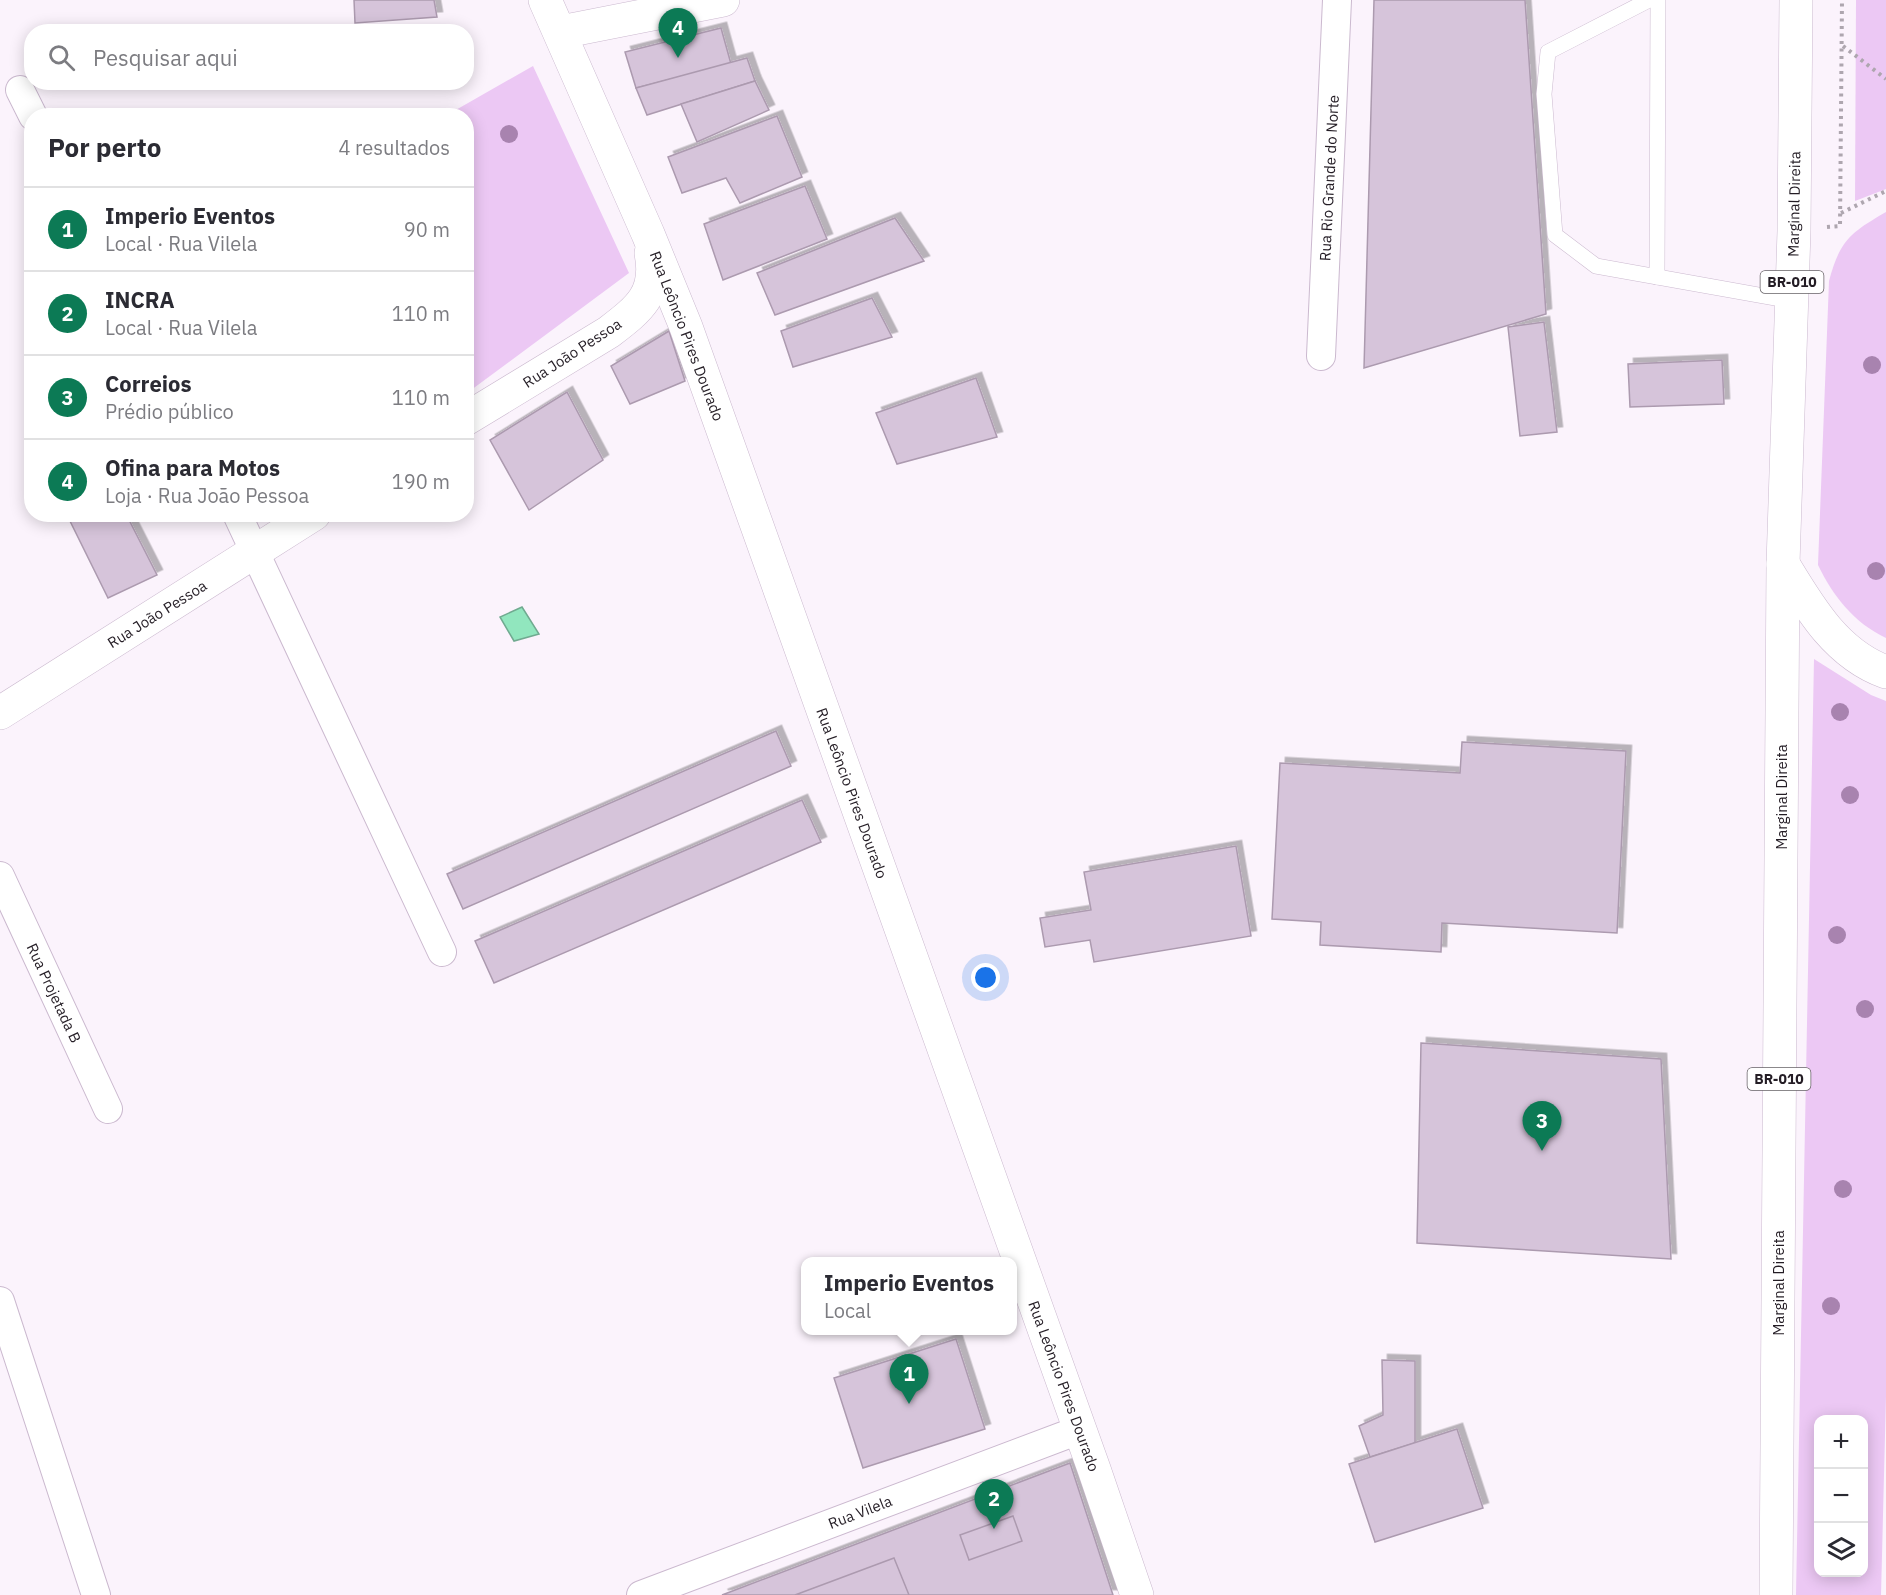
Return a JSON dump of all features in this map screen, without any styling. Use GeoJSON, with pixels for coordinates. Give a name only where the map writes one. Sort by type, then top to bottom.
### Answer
{"type":"FeatureCollection","features":[{"type":"Feature","properties":{"kind":"main road","name":"Rua Leôncio Pires Dourado"},"geometry":{"type":"LineString","coordinates":[[545,0],[561,32],[686,327],[1137,1595]]}},
{"type":"Feature","properties":{"kind":"main road"},"geometry":{"type":"LineString","coordinates":[[561,32],[723,0]]}},
{"type":"Feature","properties":{"kind":"main road","name":"Marginal Direita"},"geometry":{"type":"LineString","coordinates":[[1776,1595],[1783,564],[1792,301],[1796,0]]}},
{"type":"Feature","properties":{"kind":"main road","name":"Rua João Pessoa"},"geometry":{"type":"LineString","coordinates":[[474,414],[609,332],[631,315],[646,299],[653,285],[653,262],[648,234]]}},
{"type":"Feature","properties":{"kind":"main road","name":"Rua João Pessoa"},"geometry":{"type":"LineString","coordinates":[[0,713],[302,522]]}},
{"type":"Feature","properties":{"kind":"main road"},"geometry":{"type":"LineString","coordinates":[[1783,564],[1822,626],[1851,651],[1875,668],[1886,672]]}},
{"type":"Feature","properties":{"kind":"street","name":"Rua Rio Grande do Norte"},"geometry":{"type":"LineString","coordinates":[[1321,357],[1337,0]]}},
{"type":"Feature","properties":{"kind":"street"},"geometry":{"type":"LineString","coordinates":[[20,90],[29,108]]}},
{"type":"Feature","properties":{"kind":"street"},"geometry":{"type":"LineString","coordinates":[[241,522],[442,952]]}},
{"type":"Feature","properties":{"kind":"street","name":"Rua Projetada B"},"geometry":{"type":"LineString","coordinates":[[0,876],[108,1109]]}},
{"type":"Feature","properties":{"kind":"street"},"geometry":{"type":"LineString","coordinates":[[0,1301],[96,1595]]}},
{"type":"Feature","properties":{"kind":"street","name":"Rua Vilela"},"geometry":{"type":"LineString","coordinates":[[641,1595],[1079,1430]]}},
{"type":"Feature","properties":{"kind":"lane"},"geometry":{"type":"LineString","coordinates":[[1649,0],[1548,52],[1544,94],[1555,235],[1596,266],[1792,301]]}},
{"type":"Feature","properties":{"kind":"lane"},"geometry":{"type":"LineString","coordinates":[[1658,277],[1659,0]]}},
{"type":"Feature","properties":{"kind":"path"},"geometry":{"type":"LineString","coordinates":[[1840,226],[1842,0]]}},
{"type":"Feature","properties":{"kind":"path"},"geometry":{"type":"LineString","coordinates":[[1842,46],[1886,79]]}},
{"type":"Feature","properties":{"kind":"path"},"geometry":{"type":"LineString","coordinates":[[1840,213],[1886,191]]}},
{"type":"Feature","properties":{"kind":"shaded area"},"geometry":{"type":"Polygon","coordinates":[[[1856,0],[1886,0],[1886,189],[1855,201],[1856,0]]]}},
{"type":"Feature","properties":{"kind":"shaded area"},"geometry":{"type":"Polygon","coordinates":[[[533,66],[629,273],[474,388],[474,108],[459,108],[533,66]]]}},
{"type":"Feature","properties":{"kind":"shaded area"},"geometry":{"type":"Polygon","coordinates":[[[1886,212],[1886,638],[1854,616],[1830,587],[1818,565],[1829,281],[1837,256],[1848,239],[1863,226],[1886,212]]]}},
{"type":"Feature","properties":{"kind":"shaded area"},"geometry":{"type":"Polygon","coordinates":[[[522,607],[539,634],[514,641],[500,617],[522,607]]]}},
{"type":"Feature","properties":{"kind":"shaded area"},"geometry":{"type":"Polygon","coordinates":[[[1814,659],[1871,695],[1886,701],[1886,1396],[1881,1595],[1796,1595],[1814,659]]]}},
{"type":"Feature","properties":{"kind":"building"},"geometry":{"type":"Polygon","coordinates":[[[354,0],[434,0],[437,17],[355,23],[354,0]]]}},
{"type":"Feature","properties":{"kind":"building"},"geometry":{"type":"Polygon","coordinates":[[[1374,0],[1525,0],[1546,314],[1364,368],[1374,0]]]}},
{"type":"Feature","properties":{"kind":"building"},"geometry":{"type":"Polygon","coordinates":[[[721,28],[731,64],[636,88],[625,52],[721,28]]]}},
{"type":"Feature","properties":{"kind":"building"},"geometry":{"type":"Polygon","coordinates":[[[747,58],[755,81],[647,115],[636,88],[747,58]]]}},
{"type":"Feature","properties":{"kind":"building"},"geometry":{"type":"Polygon","coordinates":[[[755,81],[769,110],[697,142],[681,104],[755,81]]]}},
{"type":"Feature","properties":{"kind":"building"},"geometry":{"type":"Polygon","coordinates":[[[777,116],[802,177],[740,203],[726,178],[682,193],[668,157],[777,116]]]}},
{"type":"Feature","properties":{"kind":"building"},"geometry":{"type":"Polygon","coordinates":[[[805,186],[827,239],[723,280],[704,224],[805,186]]]}},
{"type":"Feature","properties":{"kind":"building"},"geometry":{"type":"Polygon","coordinates":[[[895,218],[924,261],[775,315],[757,273],[895,218]]]}},
{"type":"Feature","properties":{"kind":"building"},"geometry":{"type":"Polygon","coordinates":[[[872,298],[892,337],[793,367],[781,331],[872,298]]]}},
{"type":"Feature","properties":{"kind":"building"},"geometry":{"type":"Polygon","coordinates":[[[1544,322],[1557,432],[1520,436],[1508,327],[1544,322]]]}},
{"type":"Feature","properties":{"kind":"building"},"geometry":{"type":"Polygon","coordinates":[[[669,331],[685,381],[630,404],[611,366],[669,331]]]}},
{"type":"Feature","properties":{"kind":"building"},"geometry":{"type":"Polygon","coordinates":[[[1722,360],[1724,404],[1630,407],[1628,364],[1722,360]]]}},
{"type":"Feature","properties":{"kind":"building"},"geometry":{"type":"Polygon","coordinates":[[[976,378],[997,437],[897,464],[876,413],[976,378]]]}},
{"type":"Feature","properties":{"kind":"building"},"geometry":{"type":"Polygon","coordinates":[[[567,392],[603,460],[529,510],[490,440],[567,392]]]}},
{"type":"Feature","properties":{"kind":"building"},"geometry":{"type":"Polygon","coordinates":[[[70,522],[130,522],[157,575],[108,598],[70,522]]]}},
{"type":"Feature","properties":{"kind":"building"},"geometry":{"type":"Polygon","coordinates":[[[776,731],[791,766],[463,909],[447,874],[776,731]]]}},
{"type":"Feature","properties":{"kind":"building"},"geometry":{"type":"Polygon","coordinates":[[[1462,742],[1626,751],[1617,933],[1442,923],[1441,952],[1320,945],[1321,922],[1272,919],[1280,763],[1460,773],[1462,742]]]}},
{"type":"Feature","properties":{"kind":"building"},"geometry":{"type":"Polygon","coordinates":[[[802,800],[821,842],[494,983],[475,941],[802,800]]]}},
{"type":"Feature","properties":{"kind":"building"},"geometry":{"type":"Polygon","coordinates":[[[1236,846],[1251,936],[1094,962],[1090,940],[1045,947],[1040,918],[1091,910],[1084,872],[1236,846]]]}},
{"type":"Feature","properties":{"kind":"building"},"geometry":{"type":"Polygon","coordinates":[[[1421,1043],[1661,1059],[1671,1259],[1417,1243],[1421,1043]]]}},
{"type":"Feature","properties":{"kind":"building"},"geometry":{"type":"Polygon","coordinates":[[[956,1339],[985,1429],[863,1468],[834,1378],[956,1339]]]}},
{"type":"Feature","properties":{"kind":"building"},"geometry":{"type":"Polygon","coordinates":[[[1382,1360],[1415,1361],[1415,1443],[1370,1457],[1359,1426],[1383,1415],[1382,1360]]]}},
{"type":"Feature","properties":{"kind":"building"},"geometry":{"type":"Polygon","coordinates":[[[1457,1429],[1483,1508],[1375,1542],[1349,1464],[1457,1429]]]}},
{"type":"Feature","properties":{"kind":"building"},"geometry":{"type":"Polygon","coordinates":[[[1070,1463],[1113,1595],[722,1595],[1070,1463]]]}},
{"type":"Feature","properties":{"kind":"building"},"geometry":{"type":"Polygon","coordinates":[[[1013,1516],[1022,1541],[969,1560],[960,1535],[1013,1516]]]}},
{"type":"Feature","properties":{"kind":"building"},"geometry":{"type":"Polygon","coordinates":[[[894,1558],[909,1595],[795,1595],[894,1558]]]}},
{"type":"Feature","properties":{"kind":"place","name":"Ofina para Motos"},"geometry":{"type":"Point","coordinates":[678,58]}},
{"type":"Feature","properties":{"kind":"place","name":"Correios"},"geometry":{"type":"Point","coordinates":[1542,1151]}},
{"type":"Feature","properties":{"kind":"place","name":"Imperio Eventos"},"geometry":{"type":"Point","coordinates":[909,1404]}},
{"type":"Feature","properties":{"kind":"place","name":"INCRA"},"geometry":{"type":"Point","coordinates":[994,1529]}}]}
